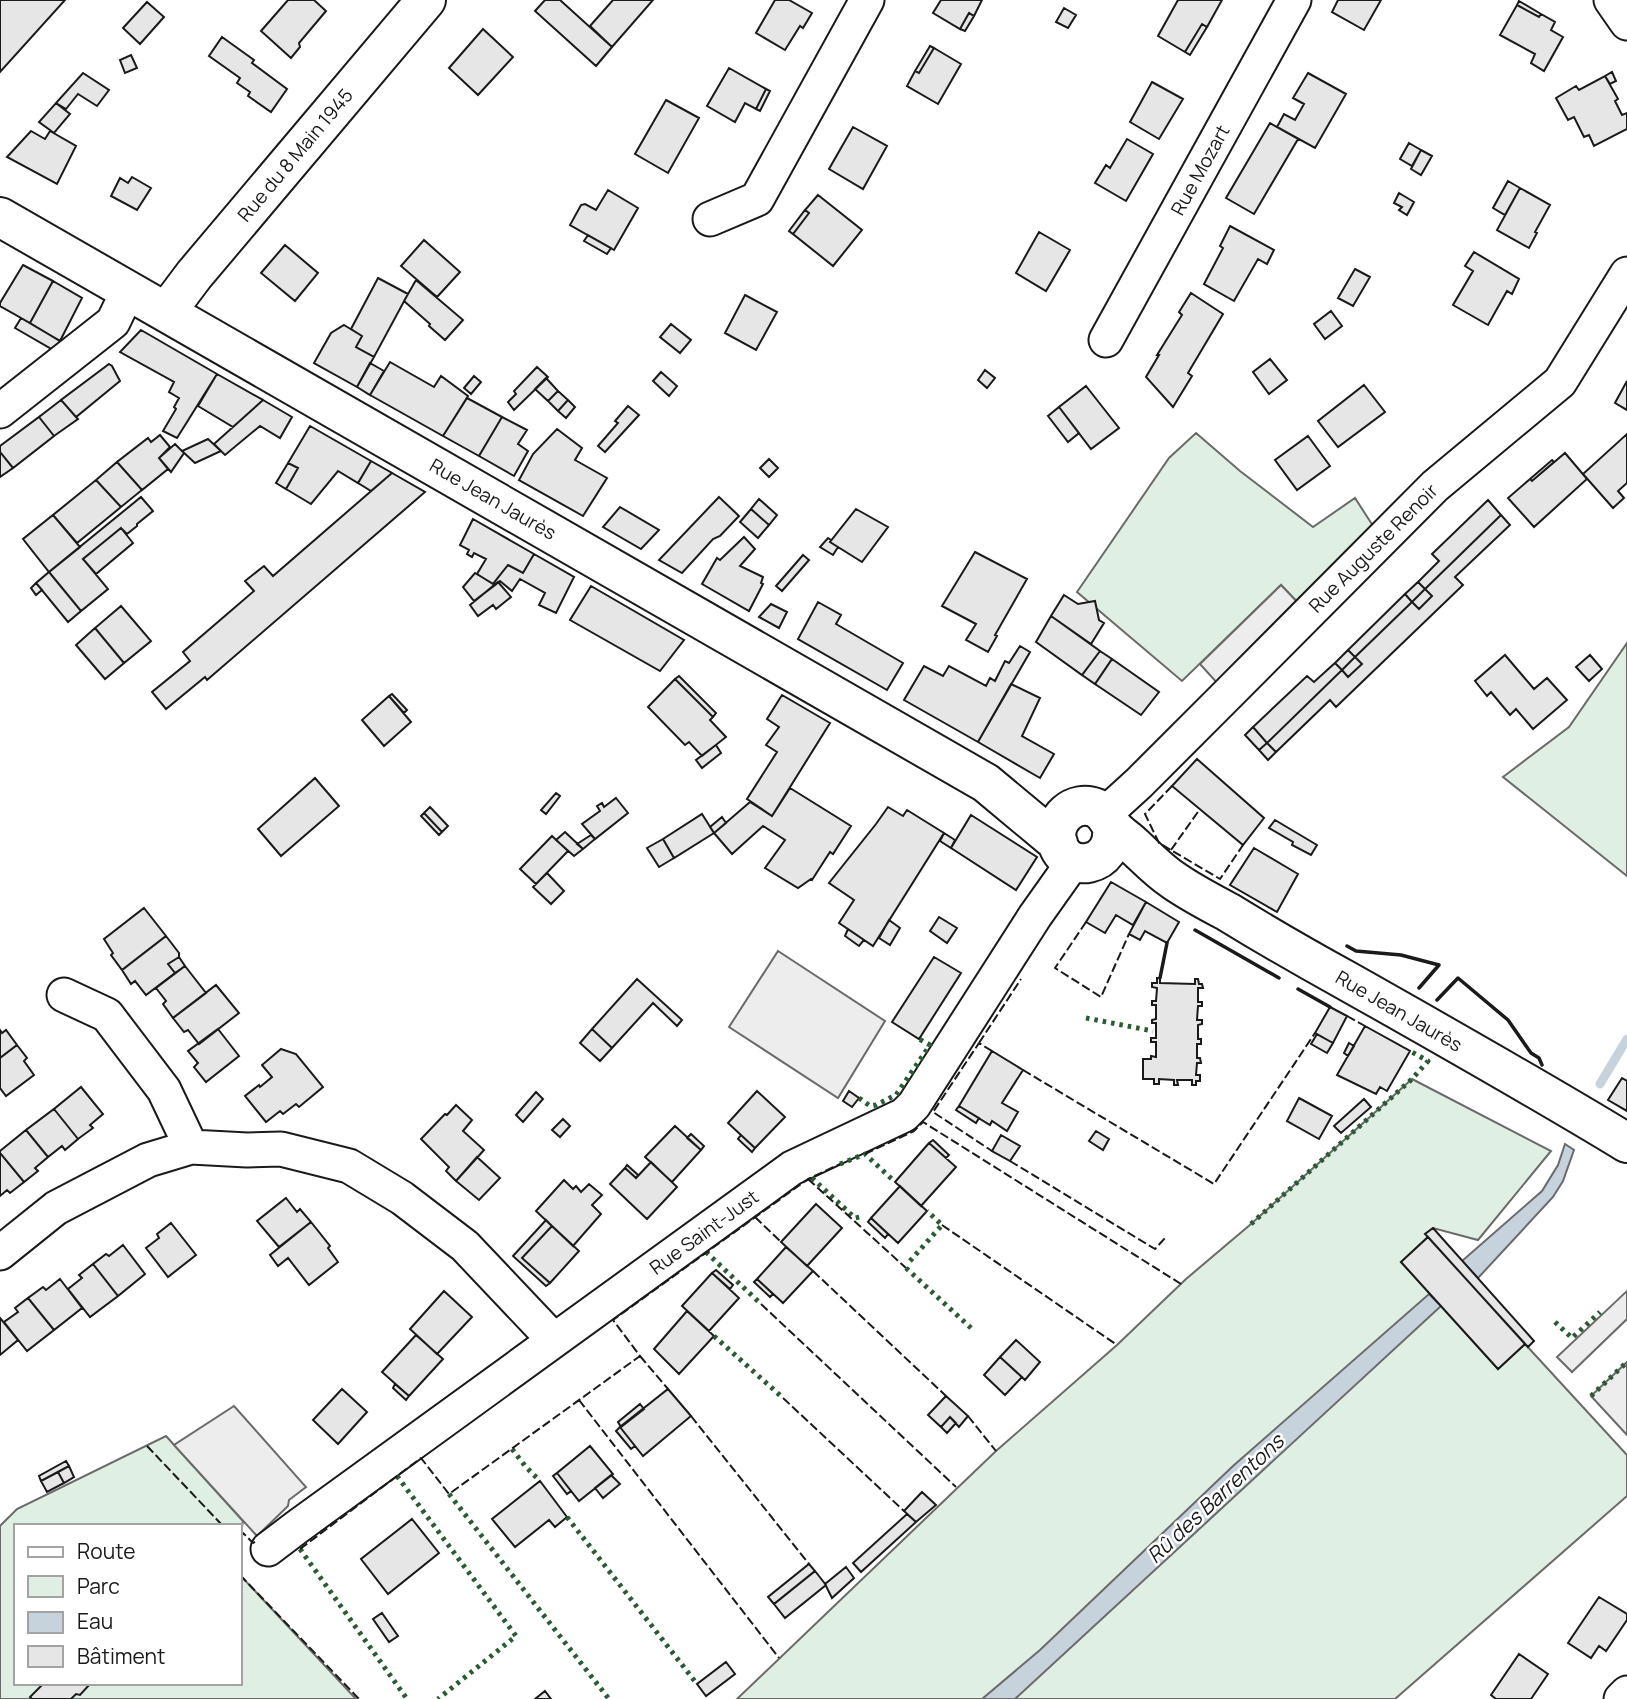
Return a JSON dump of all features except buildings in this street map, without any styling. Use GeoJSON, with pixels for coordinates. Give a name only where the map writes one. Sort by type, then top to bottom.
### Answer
{"type":"FeatureCollection","features":[{"type":"Feature","properties":{"kind":"main road","name":"Rue du 8 Main 1945"},"geometry":{"type":"LineString","coordinates":[[167,312],[194,275],[426,0]]}},
{"type":"Feature","properties":{"kind":"main road","name":"Rue Jean Jaurès"},"geometry":{"type":"LineString","coordinates":[[0,217],[986,783],[1171,879],[1627,1143]]}},
{"type":"Feature","properties":{"kind":"street"},"geometry":{"type":"LineString","coordinates":[[710,219],[757,199],[867,0]]}},
{"type":"Feature","properties":{"kind":"street","name":"Rue Mozart"},"geometry":{"type":"LineString","coordinates":[[1106,340],[1294,0]]}},
{"type":"Feature","properties":{"kind":"street"},"geometry":{"type":"LineString","coordinates":[[1611,0],[1627,23]]}},
{"type":"Feature","properties":{"kind":"street","name":"Rue Auguste Renoir"},"geometry":{"type":"LineString","coordinates":[[1087,835],[1435,486],[1560,382],[1627,274]]}},
{"type":"Feature","properties":{"kind":"street"},"geometry":{"type":"LineString","coordinates":[[0,411],[113,322],[128,291]]}},
{"type":"Feature","properties":{"kind":"street","name":"Rue Saint-Just"},"geometry":{"type":"LineString","coordinates":[[268,1549],[792,1168],[904,1115],[914,1105],[1087,835]]}},
{"type":"Feature","properties":{"kind":"street"},"geometry":{"type":"LineString","coordinates":[[64,995],[107,1015],[164,1090],[191,1147]]}},
{"type":"Feature","properties":{"kind":"street"},"geometry":{"type":"LineString","coordinates":[[0,1253],[56,1208],[148,1160],[191,1147],[281,1149],[349,1167],[402,1198],[465,1246],[554,1340]]}},
{"type":"Feature","properties":{"kind":"street"},"geometry":{"type":"LineString","coordinates":[[1621,1699],[1627,1693]]}},
{"type":"Feature","properties":{"kind":"green space"},"geometry":{"type":"Polygon","coordinates":[[[1196,433],[1313,527],[1355,498],[1377,532],[1302,607],[1281,585],[1182,681],[1077,592],[1169,458],[1196,433]]]}},
{"type":"Feature","properties":{"kind":"green space"},"geometry":{"type":"Polygon","coordinates":[[[1627,643],[1627,876],[1503,777],[1569,727],[1627,643]]]}},
{"type":"Feature","properties":{"kind":"green space"},"geometry":{"type":"Polygon","coordinates":[[[1412,1079],[1551,1151],[1478,1240],[1433,1228],[1426,1234],[1428,1237],[1401,1262],[1498,1369],[1525,1344],[1627,1455],[1627,1496],[1395,1699],[737,1699],[996,1451],[1412,1079]]]}},
{"type":"Feature","properties":{"kind":"green space"},"geometry":{"type":"Polygon","coordinates":[[[166,1436],[243,1521],[242,1527],[242,1524],[14,1524],[14,1685],[242,1685],[242,1577],[356,1699],[0,1699],[0,1526],[17,1509],[166,1436]]]}},
{"type":"Feature","properties":{"kind":"shaded area"},"geometry":{"type":"Polygon","coordinates":[[[1281,585],[1302,607],[1219,685],[1200,664],[1281,585]]]}},
{"type":"Feature","properties":{"kind":"shaded area"},"geometry":{"type":"Polygon","coordinates":[[[778,951],[885,1021],[838,1098],[729,1027],[778,951]]]}},
{"type":"Feature","properties":{"kind":"shaded area"},"geometry":{"type":"Polygon","coordinates":[[[1627,1291],[1627,1319],[1572,1372],[1557,1357],[1627,1291]]]}},
{"type":"Feature","properties":{"kind":"shaded area"},"geometry":{"type":"Polygon","coordinates":[[[1627,1362],[1627,1435],[1591,1396],[1627,1362]]]}},
{"type":"Feature","properties":{"kind":"shaded area"},"geometry":{"type":"Polygon","coordinates":[[[234,1406],[306,1487],[289,1500],[288,1506],[257,1536],[174,1445],[234,1406]]]}},
{"type":"Feature","properties":{"kind":"water"},"geometry":{"type":"Polygon","coordinates":[[[1565,1144],[1574,1150],[1563,1181],[1553,1197],[1478,1278],[1462,1261],[1542,1191],[1558,1165],[1565,1144]]]}},
{"type":"Feature","properties":{"kind":"water"},"geometry":{"type":"Polygon","coordinates":[[[1429,1294],[1441,1306],[1015,1699],[982,1699],[1040,1650],[1233,1466],[1429,1294]]]}},
{"type":"Feature","properties":{"kind":"waterway","name":"Rû des Barrentons"},"geometry":{"type":"LineString","coordinates":[[1600,1084],[1627,1039]]}},
{"type":"Feature","properties":{"kind":"hedge"},"geometry":{"type":"LineString","coordinates":[[1086,1018],[1153,1031]]}},
{"type":"Feature","properties":{"kind":"hedge"},"geometry":{"type":"LineString","coordinates":[[859,1098],[870,1106],[896,1095],[930,1045],[919,1039]]}},
{"type":"Feature","properties":{"kind":"hedge"},"geometry":{"type":"LineString","coordinates":[[1251,1224],[1412,1079],[1428,1061],[1410,1051]]}},
{"type":"Feature","properties":{"kind":"hedge"},"geometry":{"type":"LineString","coordinates":[[840,1164],[865,1154],[895,1182]]}},
{"type":"Feature","properties":{"kind":"hedge"},"geometry":{"type":"LineString","coordinates":[[812,1178],[855,1218],[860,1217]]}},
{"type":"Feature","properties":{"kind":"hedge"},"geometry":{"type":"LineString","coordinates":[[910,1261],[942,1225],[927,1211]]}},
{"type":"Feature","properties":{"kind":"hedge"},"geometry":{"type":"LineString","coordinates":[[706,1252],[761,1304]]}},
{"type":"Feature","properties":{"kind":"hedge"},"geometry":{"type":"LineString","coordinates":[[906,1268],[971,1328]]}},
{"type":"Feature","properties":{"kind":"hedge"},"geometry":{"type":"LineString","coordinates":[[1555,1322],[1572,1338],[1600,1312]]}},
{"type":"Feature","properties":{"kind":"hedge"},"geometry":{"type":"LineString","coordinates":[[714,1336],[783,1398]]}},
{"type":"Feature","properties":{"kind":"hedge"},"geometry":{"type":"LineString","coordinates":[[1591,1396],[1627,1362]]}},
{"type":"Feature","properties":{"kind":"hedge"},"geometry":{"type":"LineString","coordinates":[[512,1449],[540,1481]]}},
{"type":"Feature","properties":{"kind":"hedge"},"geometry":{"type":"LineString","coordinates":[[397,1476],[516,1636],[438,1699]]}},
{"type":"Feature","properties":{"kind":"hedge"},"geometry":{"type":"LineString","coordinates":[[449,1494],[609,1699]]}},
{"type":"Feature","properties":{"kind":"hedge"},"geometry":{"type":"LineString","coordinates":[[567,1517],[697,1684]]}},
{"type":"Feature","properties":{"kind":"hedge"},"geometry":{"type":"LineString","coordinates":[[300,1549],[407,1699]]}},
{"type":"Feature","properties":{"kind":"fence"},"geometry":{"type":"LineString","coordinates":[[1172,786],[1145,814],[1159,843],[1220,879],[1243,845]]}},
{"type":"Feature","properties":{"kind":"fence"},"geometry":{"type":"LineString","coordinates":[[1171,850],[1200,809]]}},
{"type":"Feature","properties":{"kind":"fence"},"geometry":{"type":"LineString","coordinates":[[1086,922],[1055,968],[1101,997],[1129,934]]}},
{"type":"Feature","properties":{"kind":"fence"},"geometry":{"type":"LineString","coordinates":[[979,1043],[1021,979]]}},
{"type":"Feature","properties":{"kind":"fence"},"geometry":{"type":"LineString","coordinates":[[1347,1016],[1365,1026]]}},
{"type":"Feature","properties":{"kind":"fence"},"geometry":{"type":"LineString","coordinates":[[1023,1070],[1214,1184],[1315,1033]]}},
{"type":"Feature","properties":{"kind":"fence"},"geometry":{"type":"LineString","coordinates":[[992,1051],[979,1043],[933,1112],[992,1151]]}},
{"type":"Feature","properties":{"kind":"fence"},"geometry":{"type":"LineString","coordinates":[[865,1154],[914,1131],[923,1122],[1181,1284]]}},
{"type":"Feature","properties":{"kind":"fence"},"geometry":{"type":"LineString","coordinates":[[1010,1161],[1155,1249],[1166,1237]]}},
{"type":"Feature","properties":{"kind":"fence"},"geometry":{"type":"LineString","coordinates":[[300,1549],[421,1458],[449,1494],[640,1356],[613,1320],[808,1179],[840,1164]]}},
{"type":"Feature","properties":{"kind":"fence"},"geometry":{"type":"LineString","coordinates":[[808,1179],[906,1268]]}},
{"type":"Feature","properties":{"kind":"fence"},"geometry":{"type":"LineString","coordinates":[[755,1217],[781,1242]]}},
{"type":"Feature","properties":{"kind":"fence"},"geometry":{"type":"LineString","coordinates":[[942,1225],[1117,1345]]}},
{"type":"Feature","properties":{"kind":"fence"},"geometry":{"type":"LineString","coordinates":[[813,1271],[946,1396]]}},
{"type":"Feature","properties":{"kind":"fence"},"geometry":{"type":"LineString","coordinates":[[761,1304],[956,1487]]}},
{"type":"Feature","properties":{"kind":"fence"},"geometry":{"type":"LineString","coordinates":[[640,1356],[668,1389]]}},
{"type":"Feature","properties":{"kind":"fence"},"geometry":{"type":"LineString","coordinates":[[783,1398],[904,1511]]}},
{"type":"Feature","properties":{"kind":"fence"},"geometry":{"type":"LineString","coordinates":[[579,1400],[779,1658]]}},
{"type":"Feature","properties":{"kind":"fence"},"geometry":{"type":"LineString","coordinates":[[691,1416],[809,1564]]}},
{"type":"Feature","properties":{"kind":"fence"},"geometry":{"type":"LineString","coordinates":[[968,1416],[996,1451]]}},
{"type":"Feature","properties":{"kind":"fence"},"geometry":{"type":"LineString","coordinates":[[147,1446],[221,1524]]}},
{"type":"Feature","properties":{"kind":"fence"},"geometry":{"type":"LineString","coordinates":[[242,1534],[253,1543],[258,1540]]}},
{"type":"Feature","properties":{"kind":"fence"},"geometry":{"type":"LineString","coordinates":[[242,1577],[359,1699]]}},
{"type":"Feature","properties":{"kind":"wall"},"geometry":{"type":"LineString","coordinates":[[1195,930],[1279,978]]}},
{"type":"Feature","properties":{"kind":"wall"},"geometry":{"type":"LineString","coordinates":[[1160,978],[1167,943]]}},
{"type":"Feature","properties":{"kind":"wall"},"geometry":{"type":"LineString","coordinates":[[1347,946],[1356,951],[1401,955],[1439,965],[1419,988]]}},
{"type":"Feature","properties":{"kind":"wall"},"geometry":{"type":"LineString","coordinates":[[1437,1000],[1458,978],[1508,1020],[1542,1065]]}},
{"type":"Feature","properties":{"kind":"wall"},"geometry":{"type":"LineString","coordinates":[[1298,989],[1330,1007]]}}]}
